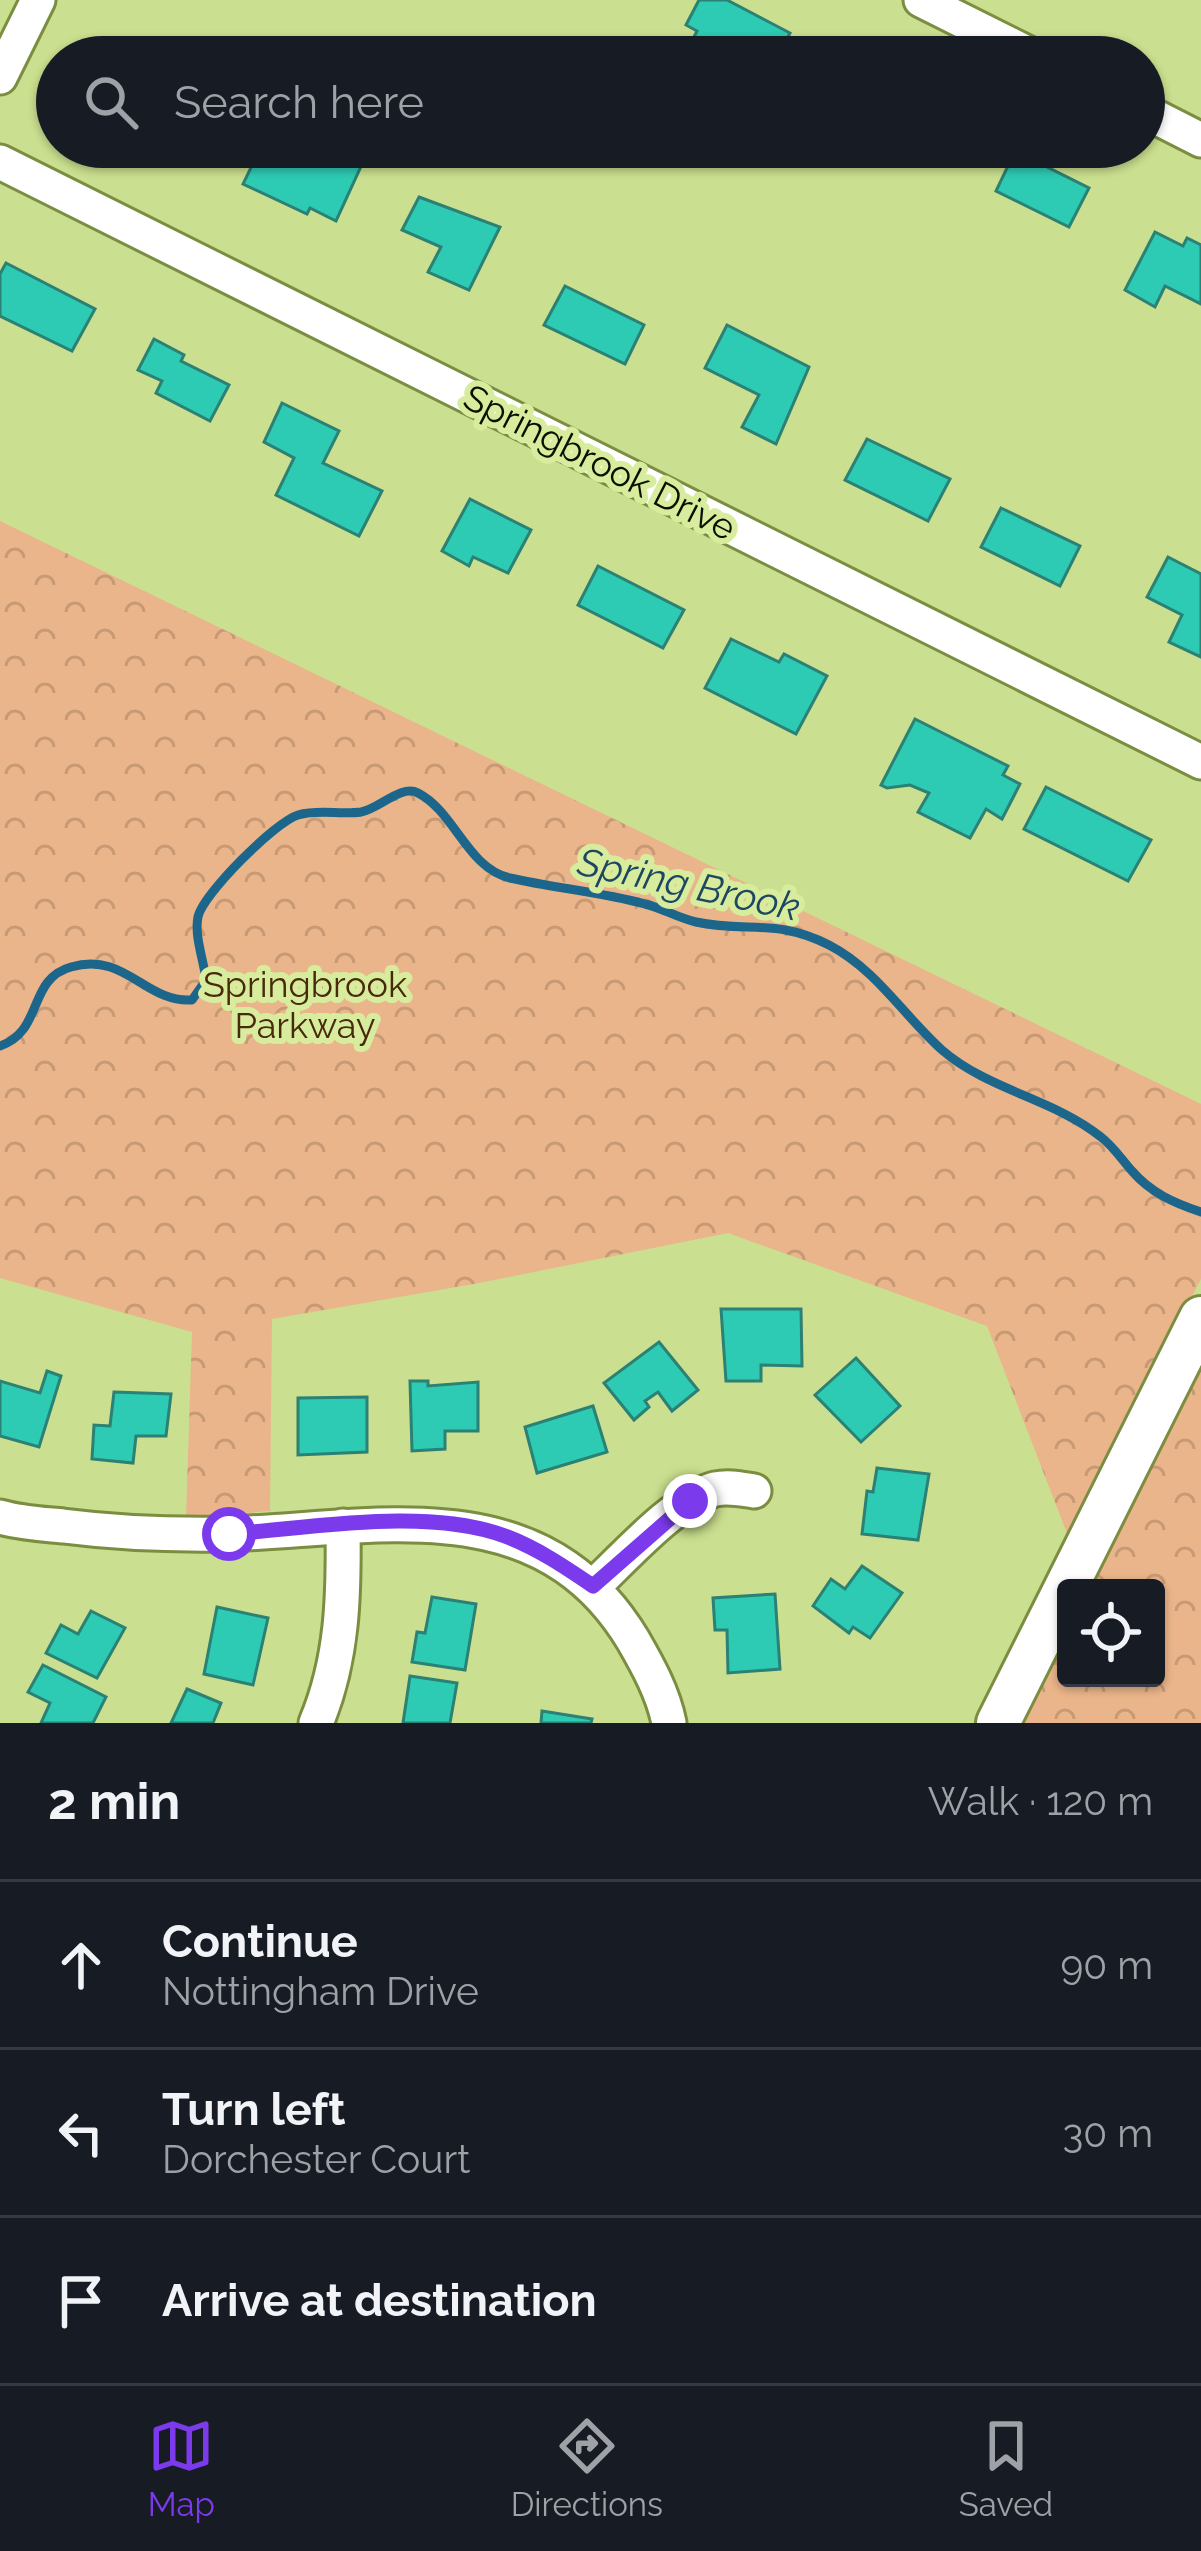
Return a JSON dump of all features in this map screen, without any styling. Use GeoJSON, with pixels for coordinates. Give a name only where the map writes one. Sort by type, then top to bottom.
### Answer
{"type":"FeatureCollection","features":[{"type":"Feature","properties":{"kind":"street"},"geometry":{"type":"LineString","coordinates":[[0,76],[38,0]]}},
{"type":"Feature","properties":{"kind":"street"},"geometry":{"type":"LineString","coordinates":[[921,0],[993,36]]}},
{"type":"Feature","properties":{"kind":"street"},"geometry":{"type":"LineString","coordinates":[[1165,122],[1201,140]]}},
{"type":"Feature","properties":{"kind":"street","name":"Springbrook Drive"},"geometry":{"type":"LineString","coordinates":[[0,162],[1201,762]]}},
{"type":"Feature","properties":{"kind":"street"},"geometry":{"type":"LineString","coordinates":[[998,1723],[1201,1318]]}},
{"type":"Feature","properties":{"kind":"street"},"geometry":{"type":"LineString","coordinates":[[593,1586],[690,1501],[730,1487],[754,1491]]}},
{"type":"Feature","properties":{"kind":"street"},"geometry":{"type":"LineString","coordinates":[[2,1526],[229,1534],[437,1524],[502,1535],[538,1551],[593,1586],[637,1646],[669,1723]]}},
{"type":"Feature","properties":{"kind":"street"},"geometry":{"type":"LineString","coordinates":[[316,1723],[338,1655],[344,1612],[343,1526]]}},
{"type":"Feature","properties":{"kind":"green space","name":"Springbrook Parkway"},"geometry":{"type":"Polygon","coordinates":[[[0,521],[1201,1104],[1201,1279],[1068,1536],[987,1326],[728,1233],[272,1319],[270,1511],[186,1518],[192,1332],[0,1278],[0,521]]]}},
{"type":"Feature","properties":{"kind":"green space"},"geometry":{"type":"Polygon","coordinates":[[[1201,1360],[1201,1723],[1019,1723],[1057,1647],[1057,1687],[1165,1687],[1165,1579],[1091,1579],[1201,1360]]]}},
{"type":"Feature","properties":{"kind":"building"},"geometry":{"type":"Polygon","coordinates":[[[699,0],[727,0],[790,33],[694,36],[697,31],[686,25],[699,0]]]}},
{"type":"Feature","properties":{"kind":"building"},"geometry":{"type":"Polygon","coordinates":[[[251,168],[360,168],[336,221],[310,208],[307,214],[243,184],[251,168]]]}},
{"type":"Feature","properties":{"kind":"building"},"geometry":{"type":"Polygon","coordinates":[[[1007,168],[1049,168],[1089,188],[1069,227],[996,191],[1007,168]]]}},
{"type":"Feature","properties":{"kind":"building"},"geometry":{"type":"Polygon","coordinates":[[[419,197],[500,227],[469,290],[428,272],[441,247],[402,230],[419,197]]]}},
{"type":"Feature","properties":{"kind":"building"},"geometry":{"type":"Polygon","coordinates":[[[1155,232],[1183,246],[1187,238],[1201,245],[1201,304],[1165,286],[1155,307],[1125,290],[1155,232]]]}},
{"type":"Feature","properties":{"kind":"building"},"geometry":{"type":"Polygon","coordinates":[[[6,263],[95,309],[72,351],[0,316],[0,274],[6,263]]]}},
{"type":"Feature","properties":{"kind":"building"},"geometry":{"type":"Polygon","coordinates":[[[565,286],[644,325],[625,364],[544,325],[565,286]]]}},
{"type":"Feature","properties":{"kind":"building"},"geometry":{"type":"Polygon","coordinates":[[[727,325],[809,367],[776,444],[742,427],[759,395],[705,368],[727,325]]]}},
{"type":"Feature","properties":{"kind":"building"},"geometry":{"type":"Polygon","coordinates":[[[154,339],[184,355],[181,361],[229,385],[210,421],[156,393],[162,381],[138,370],[154,339]]]}},
{"type":"Feature","properties":{"kind":"building"},"geometry":{"type":"Polygon","coordinates":[[[282,403],[339,431],[323,463],[382,491],[359,536],[276,495],[294,458],[264,442],[282,403]]]}},
{"type":"Feature","properties":{"kind":"building"},"geometry":{"type":"Polygon","coordinates":[[[867,439],[950,479],[928,521],[845,480],[867,439]]]}},
{"type":"Feature","properties":{"kind":"building"},"geometry":{"type":"Polygon","coordinates":[[[470,499],[531,530],[508,573],[473,557],[469,566],[442,551],[470,499]]]}},
{"type":"Feature","properties":{"kind":"building"},"geometry":{"type":"Polygon","coordinates":[[[1001,508],[1080,546],[1060,586],[981,547],[1001,508]]]}},
{"type":"Feature","properties":{"kind":"building"},"geometry":{"type":"Polygon","coordinates":[[[1168,557],[1201,574],[1201,657],[1169,642],[1182,615],[1147,597],[1168,557]]]}},
{"type":"Feature","properties":{"kind":"building"},"geometry":{"type":"Polygon","coordinates":[[[598,566],[684,610],[663,648],[578,605],[598,566]]]}},
{"type":"Feature","properties":{"kind":"building"},"geometry":{"type":"Polygon","coordinates":[[[731,639],[779,662],[784,654],[827,676],[796,734],[705,688],[731,639]]]}},
{"type":"Feature","properties":{"kind":"building"},"geometry":{"type":"Polygon","coordinates":[[[915,719],[1008,766],[1003,775],[1020,784],[1002,819],[986,809],[970,838],[918,812],[929,793],[910,785],[881,785],[915,719]]]}},
{"type":"Feature","properties":{"kind":"building"},"geometry":{"type":"Polygon","coordinates":[[[1046,787],[1151,840],[1128,881],[1024,829],[1046,787]]]}},
{"type":"Feature","properties":{"kind":"building"},"geometry":{"type":"Polygon","coordinates":[[[721,1309],[801,1309],[802,1366],[761,1365],[761,1381],[726,1381],[721,1309]]]}},
{"type":"Feature","properties":{"kind":"building"},"geometry":{"type":"Polygon","coordinates":[[[659,1342],[698,1390],[672,1411],[658,1392],[645,1401],[649,1407],[634,1420],[604,1383],[659,1342]]]}},
{"type":"Feature","properties":{"kind":"building"},"geometry":{"type":"Polygon","coordinates":[[[856,1358],[900,1406],[861,1442],[815,1395],[856,1358]]]}},
{"type":"Feature","properties":{"kind":"building"},"geometry":{"type":"Polygon","coordinates":[[[47,1371],[61,1376],[39,1447],[0,1436],[0,1381],[40,1393],[47,1371]]]}},
{"type":"Feature","properties":{"kind":"building"},"geometry":{"type":"Polygon","coordinates":[[[410,1381],[428,1381],[428,1386],[478,1382],[478,1431],[445,1431],[445,1449],[412,1451],[410,1381]]]}},
{"type":"Feature","properties":{"kind":"building"},"geometry":{"type":"Polygon","coordinates":[[[114,1392],[171,1394],[166,1436],[136,1436],[133,1463],[92,1459],[94,1425],[110,1426],[114,1392]]]}},
{"type":"Feature","properties":{"kind":"building"},"geometry":{"type":"Polygon","coordinates":[[[367,1397],[367,1452],[298,1455],[298,1398],[367,1397]]]}},
{"type":"Feature","properties":{"kind":"building"},"geometry":{"type":"Polygon","coordinates":[[[593,1406],[607,1452],[537,1473],[525,1427],[593,1406]]]}},
{"type":"Feature","properties":{"kind":"building"},"geometry":{"type":"Polygon","coordinates":[[[877,1468],[929,1474],[918,1540],[862,1534],[867,1491],[873,1492],[877,1468]]]}},
{"type":"Feature","properties":{"kind":"building"},"geometry":{"type":"Polygon","coordinates":[[[862,1566],[902,1593],[870,1638],[853,1627],[849,1633],[813,1606],[831,1579],[845,1589],[862,1566]]]}},
{"type":"Feature","properties":{"kind":"building"},"geometry":{"type":"Polygon","coordinates":[[[775,1594],[780,1669],[728,1673],[727,1630],[715,1630],[713,1598],[775,1594]]]}},
{"type":"Feature","properties":{"kind":"building"},"geometry":{"type":"Polygon","coordinates":[[[432,1597],[476,1604],[465,1670],[412,1662],[417,1632],[425,1633],[432,1597]]]}},
{"type":"Feature","properties":{"kind":"building"},"geometry":{"type":"Polygon","coordinates":[[[217,1607],[268,1618],[253,1685],[204,1674],[217,1607]]]}},
{"type":"Feature","properties":{"kind":"building"},"geometry":{"type":"Polygon","coordinates":[[[91,1611],[125,1628],[97,1678],[46,1653],[61,1625],[78,1634],[91,1611]]]}},
{"type":"Feature","properties":{"kind":"building"},"geometry":{"type":"Polygon","coordinates":[[[43,1665],[106,1697],[93,1723],[41,1723],[50,1703],[28,1692],[43,1665]]]}},
{"type":"Feature","properties":{"kind":"building"},"geometry":{"type":"Polygon","coordinates":[[[410,1676],[457,1683],[450,1723],[403,1723],[410,1676]]]}},
{"type":"Feature","properties":{"kind":"building"},"geometry":{"type":"Polygon","coordinates":[[[187,1689],[221,1703],[213,1723],[171,1723],[187,1689]]]}},
{"type":"Feature","properties":{"kind":"building"},"geometry":{"type":"Polygon","coordinates":[[[542,1711],[592,1719],[591,1723],[541,1723],[542,1711]]]}},
{"type":"Feature","properties":{"kind":"waterway","name":"Spring Brook"},"geometry":{"type":"LineString","coordinates":[[0,1046],[23,1029],[48,982],[71,967],[106,966],[161,994],[192,1000],[206,980],[198,917],[225,877],[257,845],[298,815],[361,812],[411,791],[431,802],[483,863],[510,878],[628,900],[696,922],[793,932],[829,945],[861,967],[960,1064],[1083,1124],[1147,1185],[1201,1212]]}},
{"type":"Feature","properties":{"kind":"route"},"geometry":{"type":"LineString","coordinates":[[229,1534],[403,1523],[471,1528],[538,1551],[593,1586],[690,1501]]}}]}
